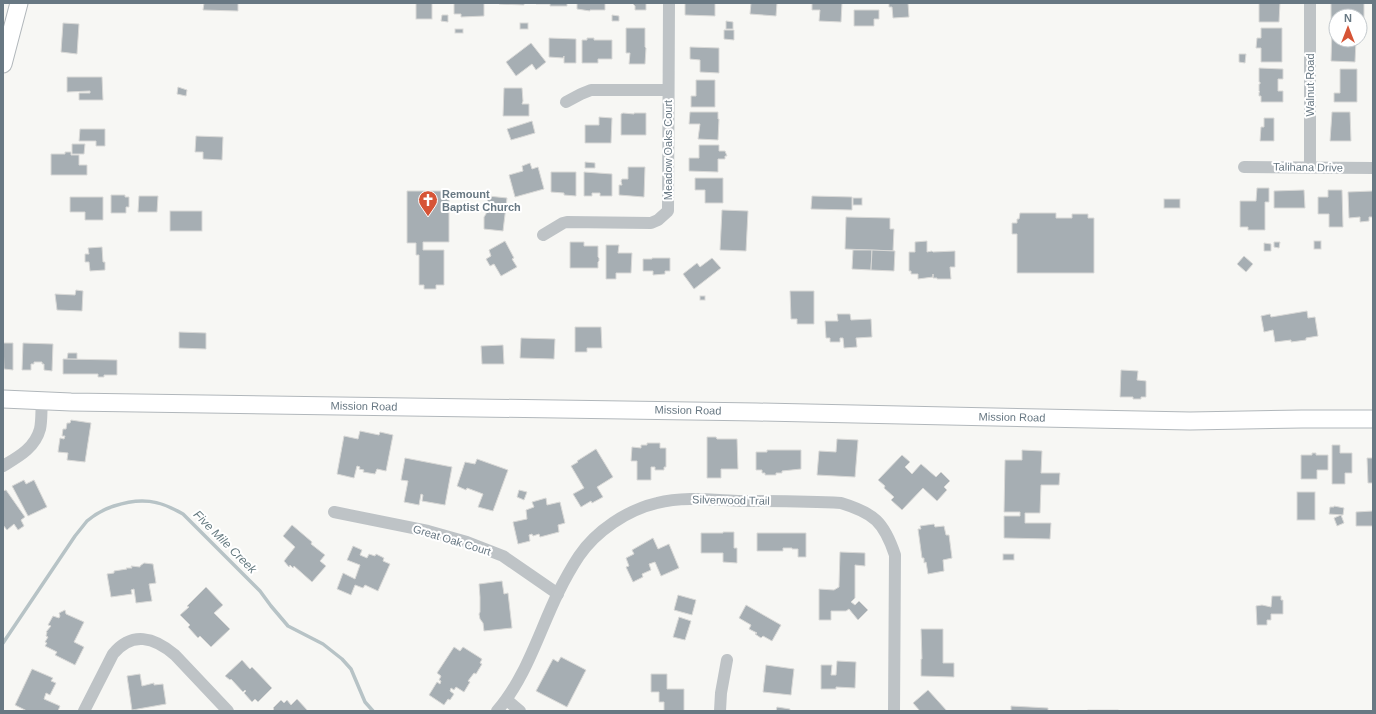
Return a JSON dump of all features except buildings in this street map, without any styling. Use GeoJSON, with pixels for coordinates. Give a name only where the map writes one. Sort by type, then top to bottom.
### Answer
{"type":"FeatureCollection","features":[{"type":"Feature","properties":{"kind":"street"},"geometry":{"type":"LineString","coordinates":[[3,64],[18,3]]}},
{"type":"Feature","properties":{"kind":"street","name":"Meadow Oaks Court"},"geometry":{"type":"LineString","coordinates":[[543,235],[563,223],[651,223],[658,220],[668,211],[669,3]]}},
{"type":"Feature","properties":{"kind":"street","name":"Walnut Road"},"geometry":{"type":"LineString","coordinates":[[1310,3],[1310,167]]}},
{"type":"Feature","properties":{"kind":"street"},"geometry":{"type":"LineString","coordinates":[[566,102],[591,90],[668,90]]}},
{"type":"Feature","properties":{"kind":"street","name":"Talihana Drive"},"geometry":{"type":"LineString","coordinates":[[1244,167],[1373,168]]}},
{"type":"Feature","properties":{"kind":"street","name":"Mission Road"},"geometry":{"type":"LineString","coordinates":[[3,399],[42,401],[757,412],[1190,421],[1373,419]]}},
{"type":"Feature","properties":{"kind":"street"},"geometry":{"type":"LineString","coordinates":[[3,466],[25,452],[35,441],[40,429],[42,401]]}},
{"type":"Feature","properties":{"kind":"street","name":"Silverwood Trail"},"geometry":{"type":"LineString","coordinates":[[497,711],[507,700],[523,672],[558,594],[579,556],[598,534],[625,516],[642,508],[657,503],[688,499],[841,502],[859,508],[881,524],[889,538],[895,555],[894,711]]}},
{"type":"Feature","properties":{"kind":"street","name":"Great Oak Court"},"geometry":{"type":"LineString","coordinates":[[334,512],[428,531],[467,542],[503,556],[558,594]]}},
{"type":"Feature","properties":{"kind":"street"},"geometry":{"type":"LineString","coordinates":[[84,711],[113,654],[118,648],[133,640],[147,639],[155,641],[166,647],[175,655],[228,711]]}},
{"type":"Feature","properties":{"kind":"street"},"geometry":{"type":"LineString","coordinates":[[720,711],[721,693],[727,660]]}},
{"type":"Feature","properties":{"kind":"street"},"geometry":{"type":"LineString","coordinates":[[507,700],[520,711]]}},
{"type":"Feature","properties":{"kind":"waterway","name":"Five Mile Creek"},"geometry":{"type":"LineString","coordinates":[[3,643],[75,536],[87,521],[100,512],[114,506],[133,501],[150,501],[174,509],[183,514],[260,591],[288,626],[323,644],[342,659],[351,669],[365,702],[373,711]]}},
{"type":"Feature","properties":{"kind":"place","name":"Remount Baptist Church"},"geometry":{"type":"Point","coordinates":[428,217]}}]}
